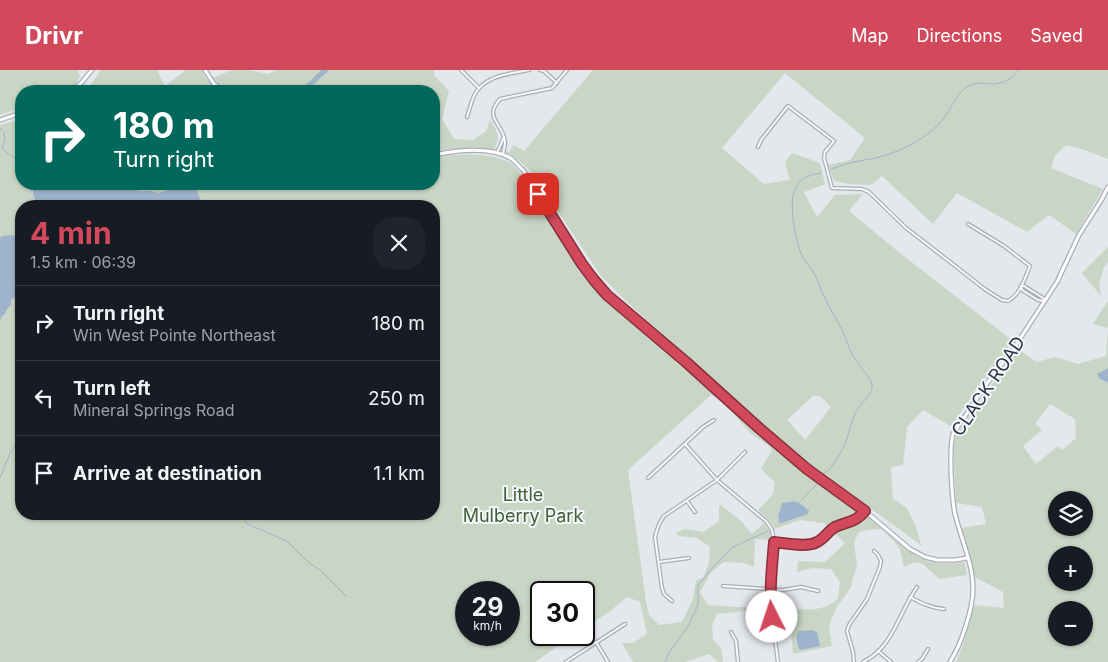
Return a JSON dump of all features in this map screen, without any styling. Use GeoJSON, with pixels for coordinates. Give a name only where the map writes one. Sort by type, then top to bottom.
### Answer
{"type":"FeatureCollection","features":[{"type":"Feature","properties":{"kind":"street"},"geometry":{"type":"LineString","coordinates":[[79,85],[92,70]]}},
{"type":"Feature","properties":{"kind":"street"},"geometry":{"type":"LineString","coordinates":[[205,70],[215,85]]}},
{"type":"Feature","properties":{"kind":"street"},"geometry":{"type":"LineString","coordinates":[[461,70],[479,88]]}},
{"type":"Feature","properties":{"kind":"street"},"geometry":{"type":"LineString","coordinates":[[468,117],[475,94],[479,88],[497,77],[529,70]]}},
{"type":"Feature","properties":{"kind":"street"},"geometry":{"type":"LineString","coordinates":[[540,70],[557,82]]}},
{"type":"Feature","properties":{"kind":"street"},"geometry":{"type":"LineString","coordinates":[[503,154],[504,137],[494,117],[494,105],[500,99],[552,88],[567,70]]}},
{"type":"Feature","properties":{"kind":"street"},"geometry":{"type":"LineString","coordinates":[[758,147],[761,140],[788,106],[834,140],[825,152],[824,158],[832,188],[862,189],[868,192],[905,227],[986,290],[1002,300],[1008,301],[1012,299],[1021,286],[1030,266],[1004,246],[968,224]]}},
{"type":"Feature","properties":{"kind":"street"},"geometry":{"type":"LineString","coordinates":[[0,120],[15,115]]}},
{"type":"Feature","properties":{"kind":"street"},"geometry":{"type":"LineString","coordinates":[[496,153],[504,137]]}},
{"type":"Feature","properties":{"kind":"street"},"geometry":{"type":"LineString","coordinates":[[440,154],[464,151],[486,151],[503,154],[512,159],[523,170],[582,264],[607,295],[807,469],[865,511],[910,549],[932,559],[955,560],[967,558]]}},
{"type":"Feature","properties":{"kind":"street","name":"CLACK ROAD"},"geometry":{"type":"LineString","coordinates":[[950,662],[962,640],[973,590],[954,506],[950,456],[952,435],[1016,345],[1057,282],[1079,235],[1108,187]]}},
{"type":"Feature","properties":{"kind":"street"},"geometry":{"type":"LineString","coordinates":[[1021,286],[1043,298],[1044,301]]}},
{"type":"Feature","properties":{"kind":"street"},"geometry":{"type":"LineString","coordinates":[[1021,286],[1022,290],[1038,300],[1044,301]]}},
{"type":"Feature","properties":{"kind":"street"},"geometry":{"type":"LineString","coordinates":[[648,478],[714,420]]}},
{"type":"Feature","properties":{"kind":"street"},"geometry":{"type":"LineString","coordinates":[[685,444],[717,480],[767,522],[772,530],[774,542],[770,602],[778,662]]}},
{"type":"Feature","properties":{"kind":"street"},"geometry":{"type":"LineString","coordinates":[[672,601],[664,594],[662,588],[656,537],[659,522],[664,516],[717,480],[745,452]]}},
{"type":"Feature","properties":{"kind":"street"},"geometry":{"type":"LineString","coordinates":[[687,501],[695,512]]}},
{"type":"Feature","properties":{"kind":"street"},"geometry":{"type":"LineString","coordinates":[[855,520],[855,516],[861,508]]}},
{"type":"Feature","properties":{"kind":"street"},"geometry":{"type":"LineString","coordinates":[[774,542],[808,545],[816,543],[832,529],[852,522],[865,511]]}},
{"type":"Feature","properties":{"kind":"street"},"geometry":{"type":"LineString","coordinates":[[854,662],[847,631],[849,624],[867,599],[880,567],[881,561],[874,551]]}},
{"type":"Feature","properties":{"kind":"street"},"geometry":{"type":"LineString","coordinates":[[659,562],[689,558]]}},
{"type":"Feature","properties":{"kind":"street"},"geometry":{"type":"LineString","coordinates":[[723,586],[783,590],[801,587],[818,591]]}},
{"type":"Feature","properties":{"kind":"street"},"geometry":{"type":"LineString","coordinates":[[863,662],[878,651],[896,627],[910,597],[917,587]]}},
{"type":"Feature","properties":{"kind":"street"},"geometry":{"type":"LineString","coordinates":[[910,597],[927,606],[944,610]]}},
{"type":"Feature","properties":{"kind":"street"},"geometry":{"type":"LineString","coordinates":[[566,662],[625,624]]}},
{"type":"Feature","properties":{"kind":"street"},"geometry":{"type":"LineString","coordinates":[[731,632],[736,641],[738,662]]}},
{"type":"Feature","properties":{"kind":"street"},"geometry":{"type":"LineString","coordinates":[[596,642],[608,662]]}},
{"type":"Feature","properties":{"kind":"street"},"geometry":{"type":"LineString","coordinates":[[918,662],[928,650]]}},
{"type":"Feature","properties":{"kind":"street"},"geometry":{"type":"LineString","coordinates":[[878,651],[891,662]]}},
{"type":"Feature","properties":{"kind":"green space"},"geometry":{"type":"Polygon","coordinates":[[[0,70],[77,70],[80,77],[75,85],[15,85],[15,110],[0,115],[0,70]]]}},
{"type":"Feature","properties":{"kind":"green space"},"geometry":{"type":"Polygon","coordinates":[[[101,70],[157,70],[164,85],[90,85],[101,70]]]}},
{"type":"Feature","properties":{"kind":"green space"},"geometry":{"type":"Polygon","coordinates":[[[186,70],[202,70],[212,85],[166,85],[186,70]]]}},
{"type":"Feature","properties":{"kind":"green space"},"geometry":{"type":"Polygon","coordinates":[[[232,70],[249,70],[268,74],[277,70],[434,70],[434,75],[449,91],[442,119],[454,139],[473,140],[486,131],[490,120],[498,137],[494,148],[509,152],[514,145],[524,151],[593,70],[1108,70],[1108,159],[1066,145],[1055,156],[1051,168],[1103,189],[1076,234],[1049,215],[1027,232],[957,193],[933,224],[882,176],[871,185],[834,181],[828,165],[850,160],[865,138],[785,73],[722,148],[764,184],[790,180],[785,162],[792,153],[820,163],[825,184],[804,192],[817,217],[835,195],[863,194],[849,211],[1013,341],[962,410],[952,427],[923,410],[907,427],[903,465],[891,467],[893,499],[907,508],[916,527],[921,545],[835,484],[770,434],[628,303],[601,276],[531,171],[509,154],[492,149],[461,148],[440,151],[440,85],[218,84],[213,78],[232,70]],[[813,396],[787,420],[805,440],[831,407],[820,396],[813,396]]]}},
{"type":"Feature","properties":{"kind":"green space","name":"Little Mulberry Park"},"geometry":{"type":"Polygon","coordinates":[[[15,121],[15,190],[440,190],[440,157],[474,155],[505,160],[514,166],[525,180],[591,285],[620,312],[660,347],[716,390],[791,459],[863,516],[868,516],[912,553],[919,558],[931,562],[963,562],[965,564],[967,575],[939,579],[923,564],[914,562],[904,567],[900,549],[881,529],[859,532],[854,543],[857,565],[850,589],[836,608],[829,626],[832,646],[793,654],[792,609],[816,609],[833,603],[838,599],[840,582],[831,569],[812,568],[797,572],[798,561],[825,562],[845,543],[824,523],[800,520],[775,529],[770,521],[758,510],[773,494],[775,482],[761,469],[772,450],[750,433],[723,401],[711,395],[628,470],[646,602],[649,615],[659,625],[682,622],[693,599],[696,580],[703,578],[709,563],[710,547],[697,538],[679,536],[676,533],[684,529],[704,532],[719,521],[719,506],[721,505],[740,520],[752,534],[764,523],[770,531],[771,540],[755,539],[754,567],[744,563],[724,562],[711,572],[700,592],[708,605],[753,608],[754,610],[717,614],[712,625],[713,640],[721,648],[723,662],[718,662],[709,654],[685,662],[633,662],[622,643],[633,643],[647,634],[640,602],[627,597],[595,621],[595,581],[530,581],[530,646],[558,646],[535,662],[0,662],[0,125],[15,121]],[[794,501],[782,503],[778,516],[779,523],[808,514],[807,508],[794,501]],[[817,633],[795,639],[799,649],[819,646],[817,633]]]}},
{"type":"Feature","properties":{"kind":"green space"},"geometry":{"type":"Polygon","coordinates":[[[1108,247],[1108,262],[1104,267],[1099,284],[1101,296],[1082,273],[1108,247]]]}},
{"type":"Feature","properties":{"kind":"green space"},"geometry":{"type":"Polygon","coordinates":[[[1107,302],[1108,328],[1093,324],[1107,302]]]}},
{"type":"Feature","properties":{"kind":"green space"},"geometry":{"type":"Polygon","coordinates":[[[1108,330],[1108,368],[1097,374],[1100,379],[1108,383],[1108,662],[956,662],[964,642],[974,605],[1004,608],[1003,592],[973,576],[961,528],[986,524],[982,507],[956,503],[953,449],[957,434],[1017,349],[1037,362],[1055,357],[1078,364],[1106,356],[1108,330]],[[1050,404],[1035,424],[1042,430],[1023,446],[1036,464],[1058,446],[1062,450],[1076,438],[1075,419],[1050,404]]]}},
{"type":"Feature","properties":{"kind":"water"},"geometry":{"type":"Polygon","coordinates":[[[34,190],[136,190],[158,193],[169,190],[196,190],[201,200],[35,200],[34,190]]]}},
{"type":"Feature","properties":{"kind":"water"},"geometry":{"type":"Polygon","coordinates":[[[3,236],[15,236],[15,298],[11,299],[11,305],[1,317],[0,322],[0,238],[3,236]]]}},
{"type":"Feature","properties":{"kind":"water"},"geometry":{"type":"Polygon","coordinates":[[[1108,368],[1108,383],[1100,379],[1097,374],[1108,368]]]}},
{"type":"Feature","properties":{"kind":"water"},"geometry":{"type":"Polygon","coordinates":[[[794,501],[804,506],[809,511],[808,514],[779,523],[778,516],[782,503],[794,501]]]}},
{"type":"Feature","properties":{"kind":"water"},"geometry":{"type":"Polygon","coordinates":[[[812,630],[817,632],[820,646],[799,649],[796,640],[797,633],[799,631],[812,630]]]}},
{"type":"Feature","properties":{"kind":"waterway"},"geometry":{"type":"LineString","coordinates":[[309,85],[326,70]]}},
{"type":"Feature","properties":{"kind":"waterway"},"geometry":{"type":"LineString","coordinates":[[831,169],[883,156],[912,144],[941,122],[959,94],[967,87],[977,83],[1001,83],[1011,78],[1019,70]]}},
{"type":"Feature","properties":{"kind":"waterway"},"geometry":{"type":"LineString","coordinates":[[4,132],[5,139],[2,149],[15,158]]}},
{"type":"Feature","properties":{"kind":"waterway"},"geometry":{"type":"LineString","coordinates":[[821,173],[803,179],[793,194],[792,212],[798,243],[803,258],[815,274],[853,356],[870,379],[872,388],[870,394],[855,413],[838,458],[830,469],[821,475]]}},
{"type":"Feature","properties":{"kind":"waterway"},"geometry":{"type":"LineString","coordinates":[[0,478],[10,453],[15,446]]}},
{"type":"Feature","properties":{"kind":"waterway"},"geometry":{"type":"LineString","coordinates":[[798,504],[820,481]]}},
{"type":"Feature","properties":{"kind":"waterway"},"geometry":{"type":"LineString","coordinates":[[245,520],[247,524],[287,541],[346,596]]}},
{"type":"Feature","properties":{"kind":"waterway"},"geometry":{"type":"LineString","coordinates":[[665,662],[688,626],[698,605],[698,585],[733,547],[768,531]]}},
{"type":"Feature","properties":{"kind":"route"},"geometry":{"type":"LineString","coordinates":[[538,194],[582,264],[607,295],[807,469],[865,511],[852,522],[832,529],[816,543],[808,545],[774,542],[770,589],[772,617]]}}]}
